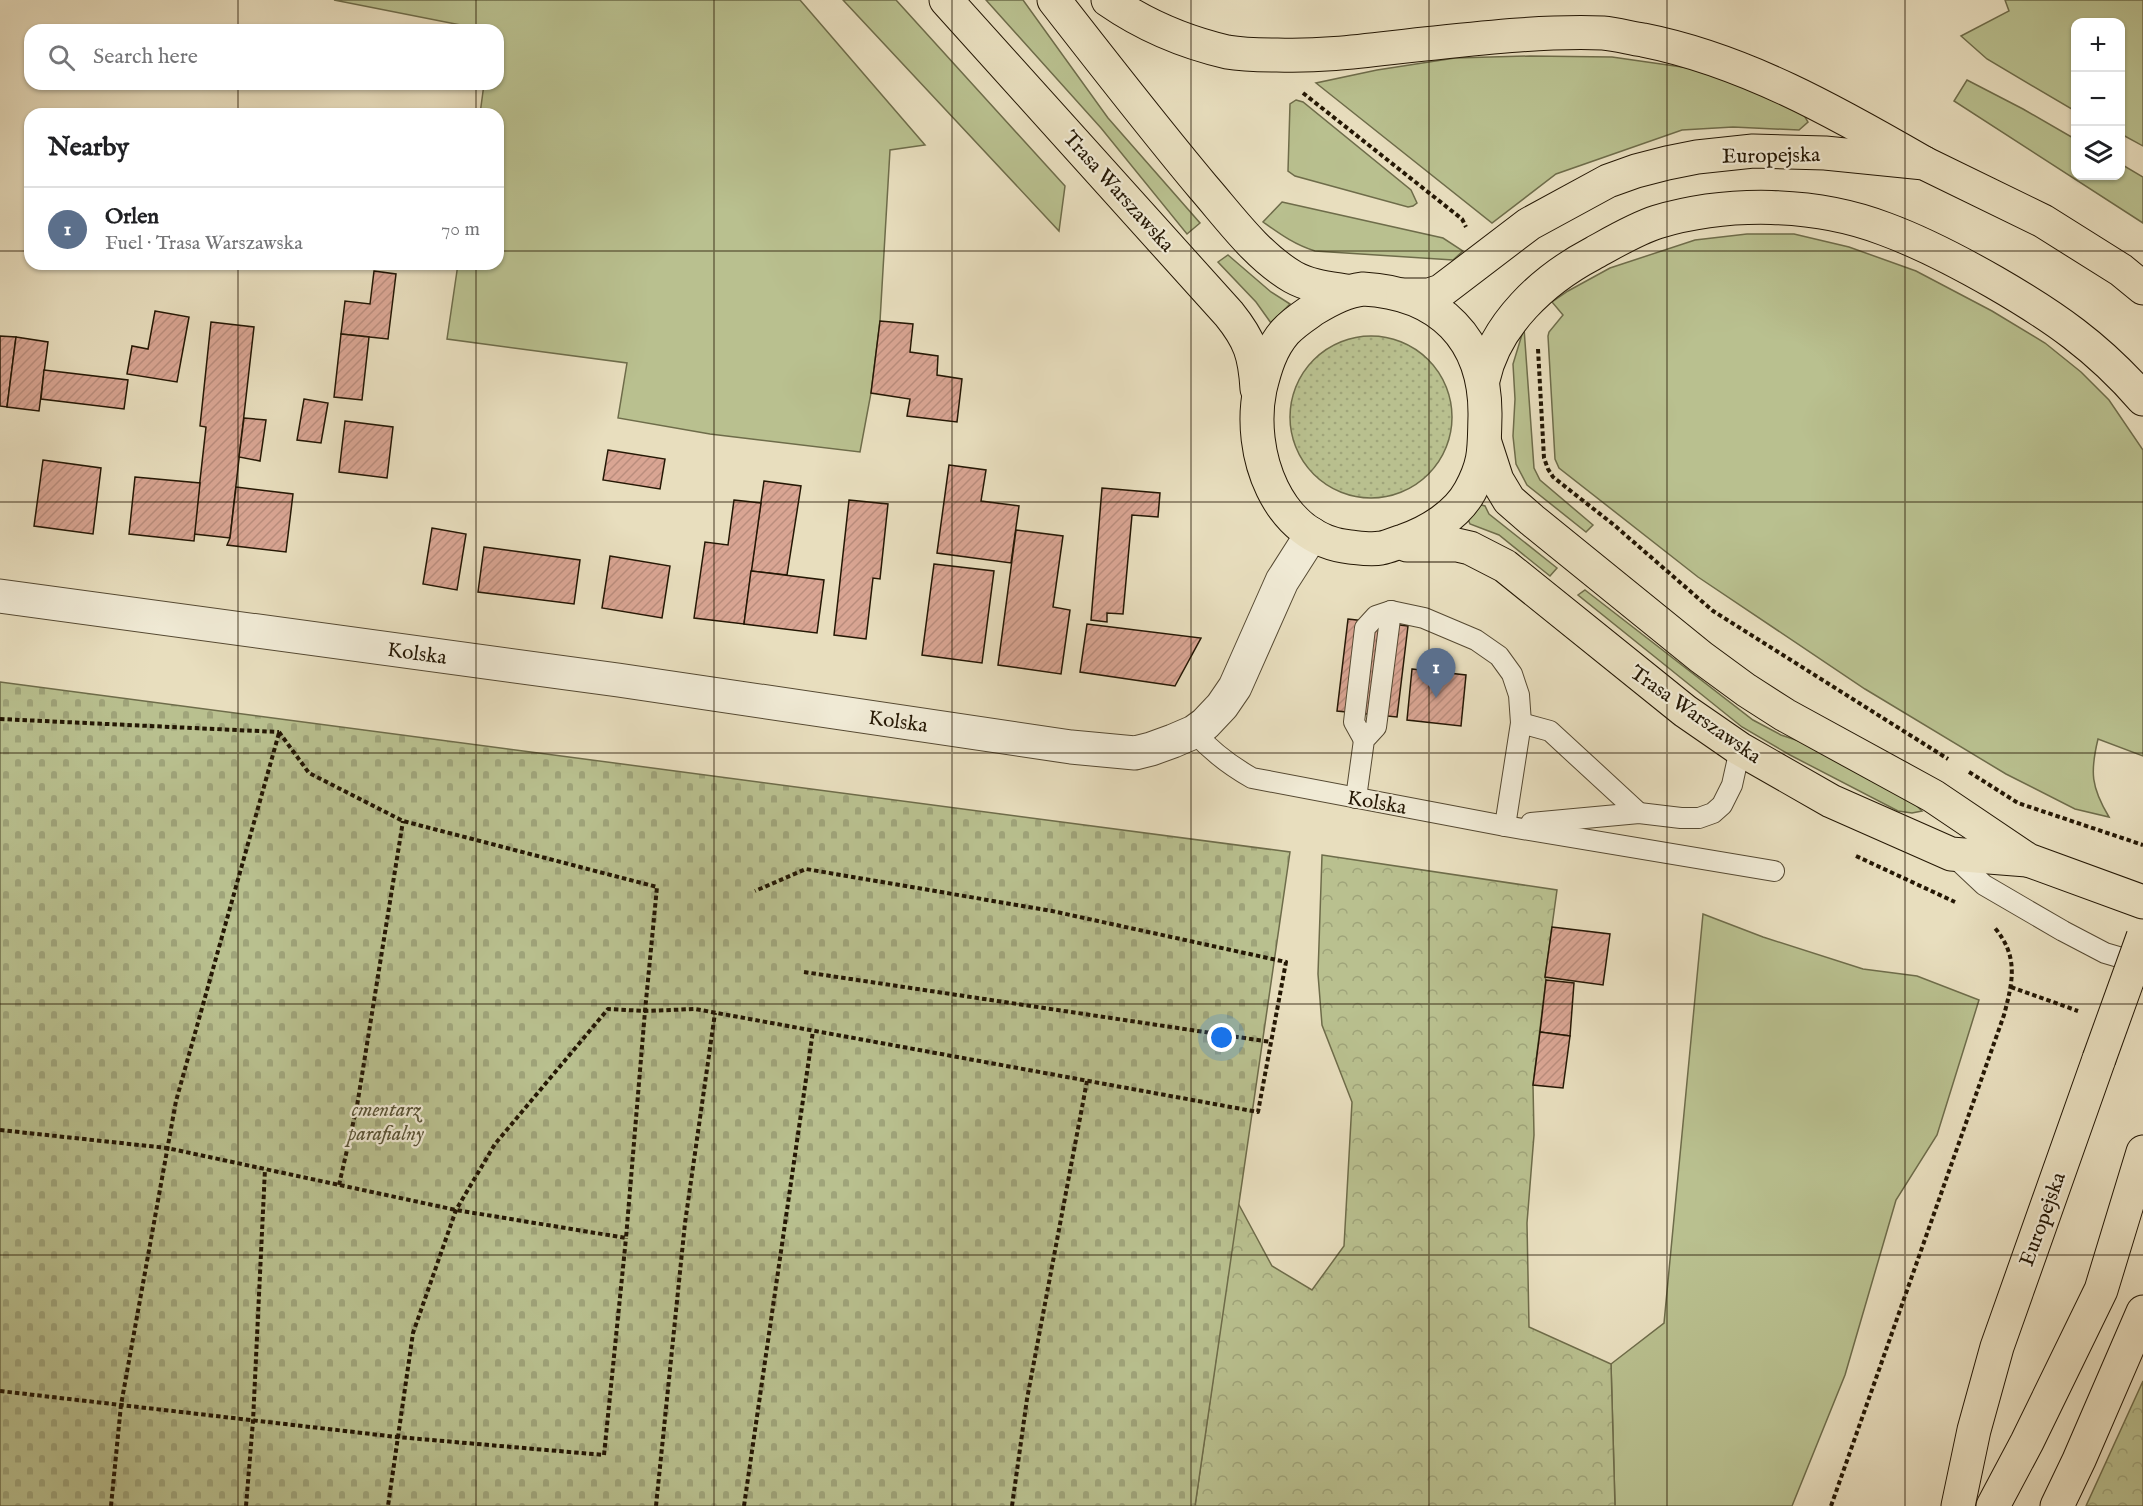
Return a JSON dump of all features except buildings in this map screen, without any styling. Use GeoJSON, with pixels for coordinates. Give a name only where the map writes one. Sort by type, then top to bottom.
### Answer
{"type":"FeatureCollection","features":[{"type":"Feature","properties":{"kind":"main road","name":"Trasa Warszawska"},"geometry":{"type":"LineString","coordinates":[[946,0],[1241,329],[1253,351],[1258,400]]}},
{"type":"Feature","properties":{"kind":"main road"},"geometry":{"type":"LineString","coordinates":[[1054,0],[1147,119],[1233,222],[1272,262],[1300,281],[1346,291],[1375,289],[1403,295],[1431,306],[1451,322],[1470,348],[1483,380],[1485,399],[1484,459],[1475,482],[1466,498],[1437,525],[1381,548],[1344,547],[1330,543],[1312,534],[1292,518],[1272,490],[1264,469],[1258,440],[1258,400],[1267,362],[1286,331],[1310,312],[1346,291]]}},
{"type":"Feature","properties":{"kind":"main road"},"geometry":{"type":"LineString","coordinates":[[1108,0],[1154,28],[1190,42],[1229,52],[1296,57],[1350,54],[1435,43],[1536,35],[1604,33],[1665,45],[1726,63],[1838,113],[1924,163]]}},
{"type":"Feature","properties":{"kind":"main road","name":"Europejska"},"geometry":{"type":"LineString","coordinates":[[1403,295],[1422,296],[1441,291],[1529,224],[1580,195],[1636,171],[1697,157],[1753,151],[1825,153],[1924,163],[2043,221],[2103,258],[2143,288]]}},
{"type":"Feature","properties":{"kind":"main road"},"geometry":{"type":"LineString","coordinates":[[1483,380],[1485,369],[1507,328],[1528,300],[1563,270],[1655,223],[1719,210],[1770,208],[1799,210],[1853,219],[1883,228],[1925,246],[2039,308],[2092,346],[2143,399]]}},
{"type":"Feature","properties":{"kind":"main road","name":"Trasa Warszawska"},"geometry":{"type":"LineString","coordinates":[[1485,443],[1497,480],[1509,500],[1701,657],[1746,690],[1785,716],[1933,796],[2028,860],[2143,902]]}},
{"type":"Feature","properties":{"kind":"main road","name":"Trasa Warszawska"},"geometry":{"type":"LineString","coordinates":[[1381,548],[1417,543],[1440,543],[1470,548],[1485,555],[1505,566],[1685,711],[1740,749],[1831,801],[1951,854],[2028,860]]}},
{"type":"Feature","properties":{"kind":"main road","name":"Europejska"},"geometry":{"type":"LineString","coordinates":[[1958,1506],[1974,1430],[1997,1347],[2143,937]]}},
{"type":"Feature","properties":{"kind":"main road"},"geometry":{"type":"LineString","coordinates":[[1993,1506],[2101,1290],[2143,1152]]}},
{"type":"Feature","properties":{"kind":"main road"},"geometry":{"type":"LineString","coordinates":[[2057,1506],[2079,1461],[2143,1312]]}},
{"type":"Feature","properties":{"kind":"street"},"geometry":{"type":"LineString","coordinates":[[1194,732],[1214,716],[1229,697],[1250,656],[1282,581],[1312,534]]}},
{"type":"Feature","properties":{"kind":"street","name":"Kolska"},"geometry":{"type":"LineString","coordinates":[[0,596],[618,680],[1071,747],[1135,753],[1194,732]]}},
{"type":"Feature","properties":{"kind":"lane"},"geometry":{"type":"LineString","coordinates":[[1356,798],[1364,740],[1376,727],[1391,611],[1424,618],[1476,640],[1499,656],[1512,674],[1519,695],[1521,723],[1505,826],[1639,813],[1699,818],[1713,813],[1722,806],[1732,785],[1740,749]]}},
{"type":"Feature","properties":{"kind":"lane"},"geometry":{"type":"LineString","coordinates":[[1521,723],[1550,731],[1639,813]]}},
{"type":"Feature","properties":{"kind":"lane","name":"Kolska"},"geometry":{"type":"LineString","coordinates":[[1194,732],[1212,752],[1233,768],[1252,778],[1505,826],[1774,871]]}},
{"type":"Feature","properties":{"kind":"lane"},"geometry":{"type":"LineString","coordinates":[[1951,854],[1984,885],[2063,931],[2105,953],[2143,965]]}},
{"type":"Feature","properties":{"kind":"path"},"geometry":{"type":"LineString","coordinates":[[1296,57],[1295,86],[1462,219],[1470,233]]}},
{"type":"Feature","properties":{"kind":"path"},"geometry":{"type":"LineString","coordinates":[[1537,342],[1544,458],[1553,477],[1614,525],[1713,611],[1957,765]]}},
{"type":"Feature","properties":{"kind":"path"},"geometry":{"type":"LineString","coordinates":[[0,719],[279,732]]}},
{"type":"Feature","properties":{"kind":"path"},"geometry":{"type":"LineString","coordinates":[[0,1391],[397,1437],[604,1455],[657,887],[403,821],[309,774],[279,732]]}},
{"type":"Feature","properties":{"kind":"path"},"geometry":{"type":"LineString","coordinates":[[111,1506],[122,1405],[176,1101],[279,732]]}},
{"type":"Feature","properties":{"kind":"path"},"geometry":{"type":"LineString","coordinates":[[1967,771],[2018,803],[2143,845]]}},
{"type":"Feature","properties":{"kind":"path"},"geometry":{"type":"LineString","coordinates":[[339,1185],[357,1106],[403,821]]}},
{"type":"Feature","properties":{"kind":"path"},"geometry":{"type":"LineString","coordinates":[[1852,854],[1957,903]]}},
{"type":"Feature","properties":{"kind":"path"},"geometry":{"type":"LineString","coordinates":[[388,1506],[413,1333],[456,1210],[495,1144],[608,1010],[695,1010],[715,1013],[1258,1112],[1286,962],[1052,911],[806,869],[755,891]]}},
{"type":"Feature","properties":{"kind":"path"},"geometry":{"type":"LineString","coordinates":[[1831,1506],[2006,1006],[2011,987],[2012,965],[2008,948],[1996,929],[1987,921]]}},
{"type":"Feature","properties":{"kind":"path"},"geometry":{"type":"LineString","coordinates":[[804,972],[1271,1042]]}},
{"type":"Feature","properties":{"kind":"path"},"geometry":{"type":"LineString","coordinates":[[656,1506],[685,1223],[715,1013]]}},
{"type":"Feature","properties":{"kind":"path"},"geometry":{"type":"LineString","coordinates":[[744,1506],[813,1031]]}},
{"type":"Feature","properties":{"kind":"path"},"geometry":{"type":"LineString","coordinates":[[1012,1506],[1027,1399],[1087,1081]]}},
{"type":"Feature","properties":{"kind":"path"},"geometry":{"type":"LineString","coordinates":[[0,1130],[168,1148],[456,1210],[626,1238]]}},
{"type":"Feature","properties":{"kind":"path"},"geometry":{"type":"LineString","coordinates":[[246,1506],[253,1421],[265,1169]]}},
{"type":"Feature","properties":{"kind":"green space"},"geometry":{"type":"Polygon","coordinates":[[[334,0],[800,0],[925,145],[890,150],[880,321],[871,393],[860,452],[710,434],[618,418],[627,363],[447,339],[457,270],[504,270],[504,108],[481,108],[483,90],[504,90],[504,24],[456,24],[334,0]]]}},
{"type":"Feature","properties":{"kind":"green space"},"geometry":{"type":"Polygon","coordinates":[[[843,0],[896,0],[1065,186],[1059,231],[843,0]]]}},
{"type":"Feature","properties":{"kind":"green space"},"geometry":{"type":"Polygon","coordinates":[[[986,0],[1023,0],[1108,118],[1200,223],[1187,234],[1101,128],[986,0]]]}},
{"type":"Feature","properties":{"kind":"green space"},"geometry":{"type":"Polygon","coordinates":[[[2005,0],[2143,0],[2143,146],[2125,136],[2125,18],[2071,18],[2071,109],[1987,59],[1961,36],[2009,11],[2005,0]]]}},
{"type":"Feature","properties":{"kind":"green space"},"geometry":{"type":"Polygon","coordinates":[[[1612,57],[1696,69],[1801,110],[1808,122],[1799,130],[1733,127],[1682,130],[1556,174],[1492,223],[1316,83],[1377,70],[1455,58],[1612,57]]]}},
{"type":"Feature","properties":{"kind":"green space"},"geometry":{"type":"Polygon","coordinates":[[[1967,80],[2071,137],[2071,177],[1954,101],[1967,80]]]}},
{"type":"Feature","properties":{"kind":"green space"},"geometry":{"type":"Polygon","coordinates":[[[1296,100],[1303,102],[1411,190],[1417,203],[1408,207],[1295,176],[1288,171],[1290,104],[1296,100]]]}},
{"type":"Feature","properties":{"kind":"green space"},"geometry":{"type":"Polygon","coordinates":[[[2125,166],[2143,177],[2143,223],[2076,180],[2125,180],[2125,166]]]}},
{"type":"Feature","properties":{"kind":"green space"},"geometry":{"type":"Polygon","coordinates":[[[1282,202],[1443,238],[1463,251],[1453,260],[1315,251],[1294,242],[1263,222],[1282,202]]]}},
{"type":"Feature","properties":{"kind":"green space"},"geometry":{"type":"Polygon","coordinates":[[[1747,234],[1794,234],[1849,247],[1916,271],[1992,311],[2045,343],[2081,372],[2109,400],[2143,450],[2143,756],[2098,739],[2093,770],[2094,779],[2099,797],[2109,817],[2075,809],[2006,774],[1865,689],[1698,577],[1559,468],[1555,459],[1548,336],[1563,315],[1552,302],[1610,268],[1695,240],[1747,234]]]}},
{"type":"Feature","properties":{"kind":"green space"},"geometry":{"type":"Polygon","coordinates":[[[1228,255],[1271,292],[1290,304],[1271,323],[1256,302],[1218,262],[1228,255]]]}},
{"type":"Feature","properties":{"kind":"green space"},"geometry":{"type":"Polygon","coordinates":[[[1524,328],[1534,468],[1540,480],[1593,525],[1586,532],[1527,485],[1516,464],[1513,436],[1515,399],[1513,364],[1524,328]]]}},
{"type":"Feature","properties":{"kind":"green space"},"geometry":{"type":"Polygon","coordinates":[[[1371,336],[1387,337],[1402,342],[1428,360],[1446,386],[1451,401],[1451,433],[1446,448],[1428,474],[1402,492],[1387,497],[1371,498],[1355,497],[1340,492],[1314,474],[1296,448],[1291,433],[1290,417],[1291,401],[1296,386],[1314,360],[1340,342],[1355,337],[1371,336]]]}},
{"type":"Feature","properties":{"kind":"green space"},"geometry":{"type":"Polygon","coordinates":[[[1478,504],[1485,506],[1489,514],[1557,568],[1550,576],[1499,535],[1470,524],[1467,517],[1478,504]]]}},
{"type":"Feature","properties":{"kind":"green space"},"geometry":{"type":"Polygon","coordinates":[[[1585,590],[1753,720],[1781,735],[1817,747],[1909,798],[1922,811],[1912,813],[1898,811],[1790,755],[1742,727],[1578,595],[1585,590]]]}},
{"type":"Feature","properties":{"kind":"green space","name":"cmentarz parafialny"},"geometry":{"type":"Polygon","coordinates":[[[0,682],[1290,852],[1195,1506],[0,1506],[0,682]]]}},
{"type":"Feature","properties":{"kind":"green space"},"geometry":{"type":"Polygon","coordinates":[[[1322,855],[1557,890],[1533,1085],[1534,1135],[1527,1223],[1529,1327],[1611,1364],[1615,1506],[1195,1506],[1238,1203],[1272,1266],[1312,1290],[1344,1246],[1352,1102],[1322,1025],[1318,974],[1322,855]]]}},
{"type":"Feature","properties":{"kind":"green space"},"geometry":{"type":"Polygon","coordinates":[[[1703,914],[1763,937],[1863,969],[1917,976],[1979,1000],[1937,1135],[1896,1200],[1845,1375],[1792,1506],[1615,1506],[1611,1364],[1664,1323],[1703,914]]]}},
{"type":"Feature","properties":{"kind":"green space"},"geometry":{"type":"Polygon","coordinates":[[[2143,1381],[2143,1506],[2086,1506],[2143,1381]]]}},
{"type":"Feature","properties":{"kind":"place","name":"Orlen"},"geometry":{"type":"Point","coordinates":[1436,698]}}]}
